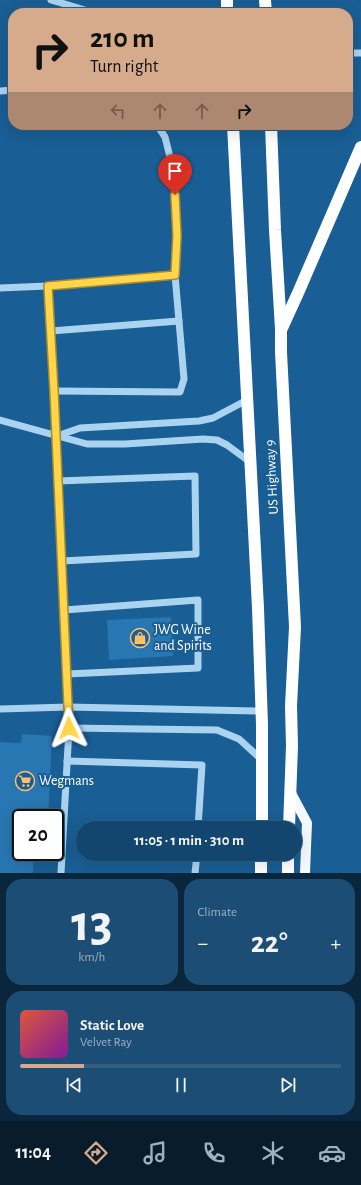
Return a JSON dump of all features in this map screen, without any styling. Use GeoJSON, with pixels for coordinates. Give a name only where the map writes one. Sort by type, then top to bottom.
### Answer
{"type":"FeatureCollection","features":[{"type":"Feature","properties":{"kind":"highway","name":"US Highway 9"},"geometry":{"type":"LineString","coordinates":[[233,130],[258,601],[262,821]]}},
{"type":"Feature","properties":{"kind":"highway","name":"US Highway 9"},"geometry":{"type":"LineString","coordinates":[[271,130],[295,626],[291,706],[292,746],[289,821]]}},
{"type":"Feature","properties":{"kind":"highway"},"geometry":{"type":"LineString","coordinates":[[281,329],[361,147]]}},
{"type":"Feature","properties":{"kind":"highway"},"geometry":{"type":"LineString","coordinates":[[261,861],[261,873]]}},
{"type":"Feature","properties":{"kind":"highway"},"geometry":{"type":"LineString","coordinates":[[288,861],[288,873]]}},
{"type":"Feature","properties":{"kind":"main road"},"geometry":{"type":"LineString","coordinates":[[290,791],[307,823],[305,873]]}},
{"type":"Feature","properties":{"kind":"street"},"geometry":{"type":"LineString","coordinates":[[51,0],[78,8]]}},
{"type":"Feature","properties":{"kind":"street"},"geometry":{"type":"LineString","coordinates":[[54,391],[180,392],[184,379],[175,275],[177,236],[174,173],[165,137],[160,130]]}},
{"type":"Feature","properties":{"kind":"street"},"geometry":{"type":"LineString","coordinates":[[0,288],[48,286],[175,275]]}},
{"type":"Feature","properties":{"kind":"street"},"geometry":{"type":"LineString","coordinates":[[48,286],[69,728],[61,873]]}},
{"type":"Feature","properties":{"kind":"street"},"geometry":{"type":"LineString","coordinates":[[51,331],[179,321]]}},
{"type":"Feature","properties":{"kind":"street"},"geometry":{"type":"LineString","coordinates":[[56,436],[80,428],[199,421],[213,418],[247,400]]}},
{"type":"Feature","properties":{"kind":"street"},"geometry":{"type":"LineString","coordinates":[[0,420],[87,444],[125,444],[203,439],[217,440],[227,445],[250,462]]}},
{"type":"Feature","properties":{"kind":"street"},"geometry":{"type":"LineString","coordinates":[[58,481],[195,476],[196,554],[62,561]]}},
{"type":"Feature","properties":{"kind":"street"},"geometry":{"type":"LineString","coordinates":[[64,610],[198,600],[198,668],[67,674]]}},
{"type":"Feature","properties":{"kind":"street"},"geometry":{"type":"LineString","coordinates":[[0,708],[68,707],[261,711]]}},
{"type":"Feature","properties":{"kind":"street"},"geometry":{"type":"LineString","coordinates":[[69,728],[217,730],[239,739],[262,760]]}},
{"type":"Feature","properties":{"kind":"street"},"geometry":{"type":"LineString","coordinates":[[67,761],[202,765],[198,821]]}},
{"type":"Feature","properties":{"kind":"street"},"geometry":{"type":"LineString","coordinates":[[196,873],[197,861]]}},
{"type":"Feature","properties":{"kind":"building","name":"JWG Wine and Spirits"},"geometry":{"type":"Polygon","coordinates":[[[171,617],[173,656],[109,660],[107,620],[171,617]]]}},
{"type":"Feature","properties":{"kind":"building","name":"Wegmans"},"geometry":{"type":"Polygon","coordinates":[[[22,734],[52,736],[48,809],[12,809],[12,861],[34,861],[33,873],[0,873],[0,742],[21,743],[22,734]]]}},
{"type":"Feature","properties":{"kind":"place","name":"JWG Wine and Spirits"},"geometry":{"type":"Point","coordinates":[140,638]}},
{"type":"Feature","properties":{"kind":"place","name":"Wegmans"},"geometry":{"type":"Point","coordinates":[25,781]}},
{"type":"Feature","properties":{"kind":"route"},"geometry":{"type":"LineString","coordinates":[[69,728],[48,286],[175,275],[177,236],[175,195]]}}]}
